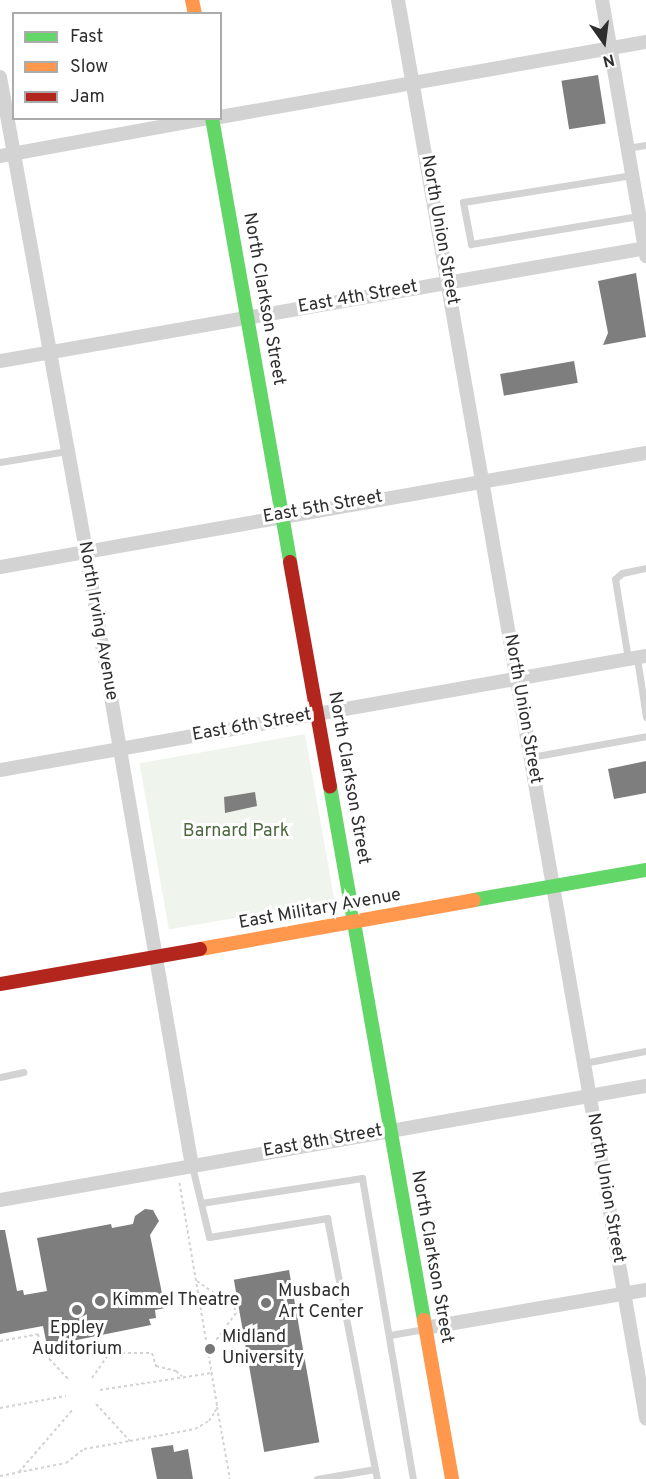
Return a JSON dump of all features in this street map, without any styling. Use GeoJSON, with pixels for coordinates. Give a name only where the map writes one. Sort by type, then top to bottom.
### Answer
{"type":"FeatureCollection","features":[{"type":"Feature","properties":{"kind":"street","name":"North Union Street"},"geometry":{"type":"LineString","coordinates":[[398,0],[646,1418]]}},
{"type":"Feature","properties":{"kind":"street"},"geometry":{"type":"LineString","coordinates":[[602,0],[646,250]]}},
{"type":"Feature","properties":{"kind":"street"},"geometry":{"type":"LineString","coordinates":[[222,117],[646,42]]}},
{"type":"Feature","properties":{"kind":"street","name":"North Irving Avenue"},"geometry":{"type":"LineString","coordinates":[[0,77],[7,155],[49,352],[86,552],[192,1166]]}},
{"type":"Feature","properties":{"kind":"street"},"geometry":{"type":"LineString","coordinates":[[7,155],[200,120]]}},
{"type":"Feature","properties":{"kind":"street","name":"North Clarkson Street"},"geometry":{"type":"LineString","coordinates":[[211,120],[284,515],[452,1479]]}},
{"type":"Feature","properties":{"kind":"street","name":"East 4th Street"},"geometry":{"type":"LineString","coordinates":[[0,361],[448,282],[646,250]]}},
{"type":"Feature","properties":{"kind":"street","name":"East 5th Street"},"geometry":{"type":"LineString","coordinates":[[0,567],[482,480],[646,453]]}},
{"type":"Feature","properties":{"kind":"street","name":"East 6th Street"},"geometry":{"type":"LineString","coordinates":[[0,770],[637,658]]}},
{"type":"Feature","properties":{"kind":"street","name":"East Military Avenue"},"geometry":{"type":"LineString","coordinates":[[0,984],[646,870]]}},
{"type":"Feature","properties":{"kind":"street","name":"East 8th Street"},"geometry":{"type":"LineString","coordinates":[[0,1200],[646,1086]]}},
{"type":"Feature","properties":{"kind":"street"},"geometry":{"type":"LineString","coordinates":[[425,1328],[646,1290]]}},
{"type":"Feature","properties":{"kind":"lane"},"geometry":{"type":"LineString","coordinates":[[627,148],[646,145]]}},
{"type":"Feature","properties":{"kind":"lane"},"geometry":{"type":"LineString","coordinates":[[632,175],[463,202],[471,244],[639,216]]}},
{"type":"Feature","properties":{"kind":"lane"},"geometry":{"type":"LineString","coordinates":[[0,462],[67,451]]}},
{"type":"Feature","properties":{"kind":"lane"},"geometry":{"type":"LineString","coordinates":[[646,568],[622,573],[615,579],[637,658],[646,717]]}},
{"type":"Feature","properties":{"kind":"lane"},"geometry":{"type":"LineString","coordinates":[[531,757],[646,736]]}},
{"type":"Feature","properties":{"kind":"lane"},"geometry":{"type":"LineString","coordinates":[[583,1063],[646,1051]]}},
{"type":"Feature","properties":{"kind":"lane"},"geometry":{"type":"LineString","coordinates":[[0,1077],[23,1072]]}},
{"type":"Feature","properties":{"kind":"lane"},"geometry":{"type":"LineString","coordinates":[[192,1166],[209,1237],[327,1218],[377,1479]]}},
{"type":"Feature","properties":{"kind":"lane"},"geometry":{"type":"LineString","coordinates":[[201,1203],[362,1178],[413,1479]]}},
{"type":"Feature","properties":{"kind":"lane"},"geometry":{"type":"LineString","coordinates":[[390,1335],[425,1328]]}},
{"type":"Feature","properties":{"kind":"lane"},"geometry":{"type":"LineString","coordinates":[[316,1479],[375,1469]]}},
{"type":"Feature","properties":{"kind":"path"},"geometry":{"type":"LineString","coordinates":[[177,1168],[231,1479]]}},
{"type":"Feature","properties":{"kind":"path"},"geometry":{"type":"LineString","coordinates":[[196,1281],[234,1307],[236,1313],[208,1351]]}},
{"type":"Feature","properties":{"kind":"path"},"geometry":{"type":"LineString","coordinates":[[0,1341],[38,1334],[44,1353],[70,1381]]}},
{"type":"Feature","properties":{"kind":"path"},"geometry":{"type":"LineString","coordinates":[[44,1353],[152,1353],[156,1366],[176,1371],[182,1376]]}},
{"type":"Feature","properties":{"kind":"path"},"geometry":{"type":"LineString","coordinates":[[92,1378],[110,1353]]}},
{"type":"Feature","properties":{"kind":"path"},"geometry":{"type":"LineString","coordinates":[[100,1390],[212,1373]]}},
{"type":"Feature","properties":{"kind":"path"},"geometry":{"type":"LineString","coordinates":[[0,1408],[66,1396]]}},
{"type":"Feature","properties":{"kind":"path"},"geometry":{"type":"LineString","coordinates":[[96,1404],[130,1441]]}},
{"type":"Feature","properties":{"kind":"path"},"geometry":{"type":"LineString","coordinates":[[3,1476],[66,1463],[84,1449],[195,1429],[209,1421],[217,1405]]}},
{"type":"Feature","properties":{"kind":"path"},"geometry":{"type":"LineString","coordinates":[[19,1472],[74,1408]]}},
{"type":"Feature","properties":{"kind":"green space","name":"Barnard Park"},"geometry":{"type":"Polygon","coordinates":[[[305,734],[334,900],[169,930],[140,763],[305,734]]]}},
{"type":"Feature","properties":{"kind":"building"},"geometry":{"type":"Polygon","coordinates":[[[598,75],[606,123],[569,129],[561,81],[598,75]]]}},
{"type":"Feature","properties":{"kind":"building"},"geometry":{"type":"Polygon","coordinates":[[[636,273],[646,337],[603,345],[608,333],[598,281],[636,273]]]}},
{"type":"Feature","properties":{"kind":"building"},"geometry":{"type":"Polygon","coordinates":[[[574,361],[578,383],[504,396],[500,374],[574,361]]]}},
{"type":"Feature","properties":{"kind":"building"},"geometry":{"type":"Polygon","coordinates":[[[646,761],[646,793],[614,799],[608,769],[646,761]]]}},
{"type":"Feature","properties":{"kind":"building"},"geometry":{"type":"Polygon","coordinates":[[[255,792],[257,806],[225,813],[224,797],[255,792]]]}},
{"type":"Feature","properties":{"kind":"building"},"geometry":{"type":"Polygon","coordinates":[[[145,1209],[153,1210],[159,1221],[150,1235],[165,1308],[155,1310],[156,1318],[149,1319],[151,1325],[47,1346],[43,1326],[0,1334],[0,1230],[5,1230],[17,1291],[23,1290],[24,1295],[47,1291],[37,1238],[111,1224],[112,1228],[133,1224],[135,1216],[145,1209]]]}},
{"type":"Feature","properties":{"kind":"building"},"geometry":{"type":"Polygon","coordinates":[[[289,1270],[319,1442],[264,1452],[234,1280],[289,1270]]]}},
{"type":"Feature","properties":{"kind":"building"},"geometry":{"type":"Polygon","coordinates":[[[173,1445],[174,1452],[188,1449],[193,1479],[157,1479],[151,1448],[173,1445]]]}},
{"type":"Feature","properties":{"kind":"traffic: fast"},"geometry":{"type":"LineString","coordinates":[[212,120],[290,562]]}},
{"type":"Feature","properties":{"kind":"traffic: fast"},"geometry":{"type":"LineString","coordinates":[[330,786],[424,1320]]}},
{"type":"Feature","properties":{"kind":"traffic: fast"},"geometry":{"type":"LineString","coordinates":[[474,900],[646,870]]}},
{"type":"Feature","properties":{"kind":"traffic: slow"},"geometry":{"type":"LineString","coordinates":[[192,0],[195,12]]}},
{"type":"Feature","properties":{"kind":"traffic: slow"},"geometry":{"type":"LineString","coordinates":[[200,949],[474,900]]}},
{"type":"Feature","properties":{"kind":"traffic: slow"},"geometry":{"type":"LineString","coordinates":[[424,1320],[452,1479]]}},
{"type":"Feature","properties":{"kind":"traffic: jam"},"geometry":{"type":"LineString","coordinates":[[290,562],[330,786]]}},
{"type":"Feature","properties":{"kind":"traffic: jam"},"geometry":{"type":"LineString","coordinates":[[0,984],[200,949]]}},
{"type":"Feature","properties":{"kind":"place","name":"Kimmel Theatre"},"geometry":{"type":"Point","coordinates":[100,1301]}},
{"type":"Feature","properties":{"kind":"place","name":"Musbach Art Center"},"geometry":{"type":"Point","coordinates":[266,1303]}},
{"type":"Feature","properties":{"kind":"place","name":"Eppley Auditorium"},"geometry":{"type":"Point","coordinates":[77,1310]}},
{"type":"Feature","properties":{"kind":"place","name":"Midland University"},"geometry":{"type":"Point","coordinates":[210,1349]}}]}
